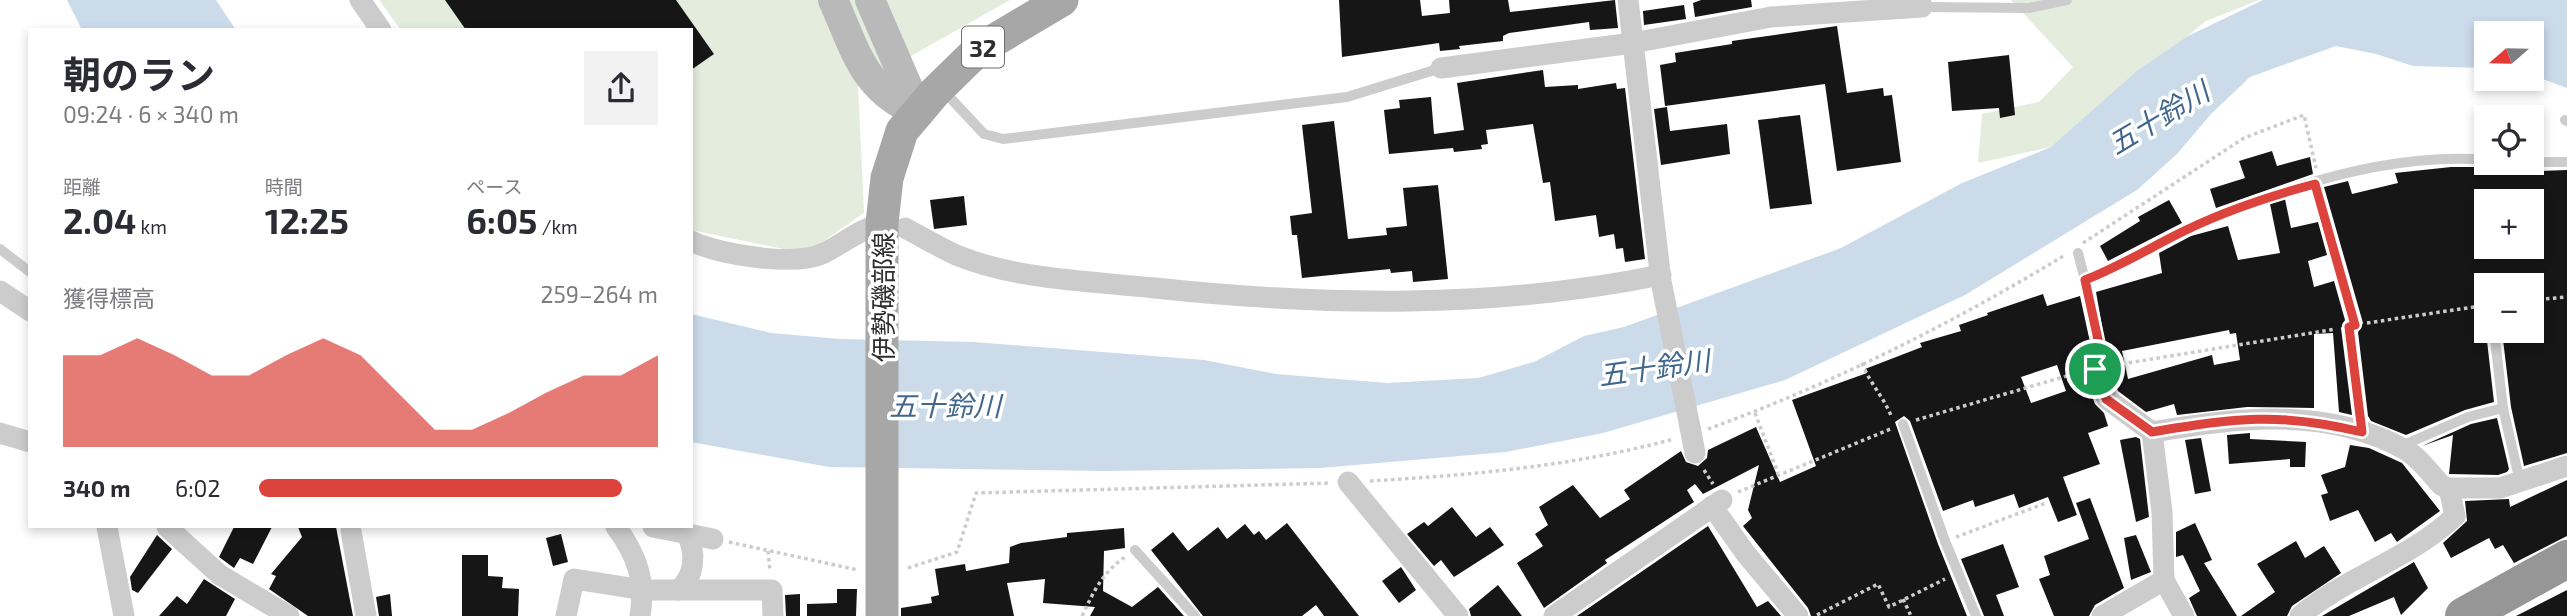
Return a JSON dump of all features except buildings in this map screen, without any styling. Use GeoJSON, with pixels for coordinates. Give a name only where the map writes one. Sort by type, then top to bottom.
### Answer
{"type":"FeatureCollection","features":[{"type":"Feature","properties":{"kind":"highway"},"geometry":{"type":"LineString","coordinates":[[2464,616],[2567,559]]}},
{"type":"Feature","properties":{"kind":"main road","name":"32"},"geometry":{"type":"LineString","coordinates":[[919,113],[940,87],[978,50],[1062,0]]}},
{"type":"Feature","properties":{"kind":"main road","name":"伊勢磯部線"},"geometry":{"type":"LineString","coordinates":[[882,616],[892,565],[893,235],[905,206],[916,158],[919,113]]}},
{"type":"Feature","properties":{"kind":"main road","name":"伊勢磯部線"},"geometry":{"type":"LineString","coordinates":[[892,565],[904,616]]}},
{"type":"Feature","properties":{"kind":"street"},"geometry":{"type":"LineString","coordinates":[[360,0],[380,28]]}},
{"type":"Feature","properties":{"kind":"street"},"geometry":{"type":"LineString","coordinates":[[833,0],[863,67],[874,83],[886,96],[919,113]]}},
{"type":"Feature","properties":{"kind":"street"},"geometry":{"type":"LineString","coordinates":[[870,0],[919,113]]}},
{"type":"Feature","properties":{"kind":"street"},"geometry":{"type":"LineString","coordinates":[[1628,0],[1661,278],[1695,453]]}},
{"type":"Feature","properties":{"kind":"street"},"geometry":{"type":"LineString","coordinates":[[1441,68],[1633,43],[1771,17],[1921,3]]}},
{"type":"Feature","properties":{"kind":"street"},"geometry":{"type":"LineString","coordinates":[[694,245],[778,258],[810,258],[866,228],[1002,268],[1064,278],[1279,298],[1446,302],[1595,288],[1661,278]]}},
{"type":"Feature","properties":{"kind":"street"},"geometry":{"type":"LineString","coordinates":[[0,291],[28,311]]}},
{"type":"Feature","properties":{"kind":"street"},"geometry":{"type":"LineString","coordinates":[[2099,368],[2106,399],[2152,432],[2265,417],[2319,422],[2362,432],[2399,447],[2442,486],[2449,488],[2500,488],[2567,466]]}},
{"type":"Feature","properties":{"kind":"street"},"geometry":{"type":"LineString","coordinates":[[2152,432],[2162,512],[2164,580],[2184,616]]}},
{"type":"Feature","properties":{"kind":"street"},"geometry":{"type":"LineString","coordinates":[[0,433],[28,441]]}},
{"type":"Feature","properties":{"kind":"street"},"geometry":{"type":"LineString","coordinates":[[1348,482],[1458,616]]}},
{"type":"Feature","properties":{"kind":"street"},"geometry":{"type":"LineString","coordinates":[[2300,616],[2323,596],[2427,539],[2448,523],[2455,516],[2449,488]]}},
{"type":"Feature","properties":{"kind":"street"},"geometry":{"type":"LineString","coordinates":[[1554,616],[1717,503],[1746,554],[1798,616]]}},
{"type":"Feature","properties":{"kind":"street"},"geometry":{"type":"LineString","coordinates":[[107,528],[124,616]]}},
{"type":"Feature","properties":{"kind":"street"},"geometry":{"type":"LineString","coordinates":[[168,528],[220,575],[289,616]]}},
{"type":"Feature","properties":{"kind":"street"},"geometry":{"type":"LineString","coordinates":[[617,528],[635,556],[644,590],[640,616]]}},
{"type":"Feature","properties":{"kind":"street"},"geometry":{"type":"LineString","coordinates":[[658,528],[713,539]]}},
{"type":"Feature","properties":{"kind":"street"},"geometry":{"type":"LineString","coordinates":[[351,531],[366,616]]}},
{"type":"Feature","properties":{"kind":"street"},"geometry":{"type":"LineString","coordinates":[[678,590],[687,583],[694,557],[686,533]]}},
{"type":"Feature","properties":{"kind":"street"},"geometry":{"type":"LineString","coordinates":[[566,616],[574,579],[644,590],[772,590],[773,616]]}},
{"type":"Feature","properties":{"kind":"street"},"geometry":{"type":"LineString","coordinates":[[2102,616],[2164,580]]}},
{"type":"Feature","properties":{"kind":"lane"},"geometry":{"type":"LineString","coordinates":[[1921,3],[2029,8],[2067,0]]}},
{"type":"Feature","properties":{"kind":"lane"},"geometry":{"type":"LineString","coordinates":[[940,87],[984,134],[1003,139],[1347,97],[1441,68]]}},
{"type":"Feature","properties":{"kind":"lane"},"geometry":{"type":"LineString","coordinates":[[2085,280],[2121,267],[2172,237],[2253,201],[2385,164],[2474,159]]}},
{"type":"Feature","properties":{"kind":"lane"},"geometry":{"type":"LineString","coordinates":[[2544,162],[2567,162]]}},
{"type":"Feature","properties":{"kind":"lane"},"geometry":{"type":"LineString","coordinates":[[2338,163],[2342,176]]}},
{"type":"Feature","properties":{"kind":"lane"},"geometry":{"type":"LineString","coordinates":[[2315,184],[2352,326],[2362,432]]}},
{"type":"Feature","properties":{"kind":"lane"},"geometry":{"type":"LineString","coordinates":[[0,249],[28,270]]}},
{"type":"Feature","properties":{"kind":"lane"},"geometry":{"type":"LineString","coordinates":[[2078,253],[2099,368]]}},
{"type":"Feature","properties":{"kind":"lane"},"geometry":{"type":"LineString","coordinates":[[2495,343],[2502,408],[2520,482]]}},
{"type":"Feature","properties":{"kind":"lane"},"geometry":{"type":"LineString","coordinates":[[2399,447],[2468,416],[2502,408]]}},
{"type":"Feature","properties":{"kind":"lane"},"geometry":{"type":"LineString","coordinates":[[1899,425],[1976,616]]}},
{"type":"Feature","properties":{"kind":"lane"},"geometry":{"type":"LineString","coordinates":[[1135,550],[1195,616]]}},
{"type":"Feature","properties":{"kind":"path"},"geometry":{"type":"LineString","coordinates":[[2172,175],[2176,181]]}},
{"type":"Feature","properties":{"kind":"path"},"geometry":{"type":"LineString","coordinates":[[2544,299],[2567,297]]}},
{"type":"Feature","properties":{"kind":"path"},"geometry":{"type":"LineString","coordinates":[[1695,453],[1717,503],[1778,473],[1899,425],[2099,368],[2474,307]]}},
{"type":"Feature","properties":{"kind":"path"},"geometry":{"type":"LineString","coordinates":[[1862,363],[1869,383],[1884,398],[1899,425]]}},
{"type":"Feature","properties":{"kind":"path"},"geometry":{"type":"LineString","coordinates":[[1755,412],[1778,473]]}},
{"type":"Feature","properties":{"kind":"path"},"geometry":{"type":"LineString","coordinates":[[713,539],[892,565],[957,552],[976,493]]}},
{"type":"Feature","properties":{"kind":"path"},"geometry":{"type":"LineString","coordinates":[[1945,541],[2046,503]]}},
{"type":"Feature","properties":{"kind":"path"},"geometry":{"type":"LineString","coordinates":[[1082,616],[1108,569],[1135,550]]}},
{"type":"Feature","properties":{"kind":"path"},"geometry":{"type":"LineString","coordinates":[[1815,616],[1878,584],[1889,607],[1958,572]]}},
{"type":"Feature","properties":{"kind":"path"},"geometry":{"type":"LineString","coordinates":[[1902,599],[1911,616]]}},
{"type":"Feature","properties":{"kind":"shaded area"},"geometry":{"type":"Polygon","coordinates":[[[379,0],[1010,0],[858,86],[864,213],[818,245],[793,251],[693,230],[693,28],[400,28],[379,0]]]}},
{"type":"Feature","properties":{"kind":"shaded area"},"geometry":{"type":"Polygon","coordinates":[[[2011,0],[2259,0],[2206,21],[2051,147],[1978,163],[1982,114],[2039,102],[2073,67],[2011,0]]]}},
{"type":"Feature","properties":{"kind":"water"},"geometry":{"type":"Polygon","coordinates":[[[67,0],[216,0],[235,28],[81,28],[67,0]]]}},
{"type":"Feature","properties":{"kind":"water","name":"五十鈴川"},"geometry":{"type":"Polygon","coordinates":[[[2263,0],[2567,0],[2567,88],[2544,79],[2544,21],[2474,21],[2474,68],[2413,66],[2376,54],[2336,46],[2250,77],[2211,114],[2177,154],[2137,190],[1965,295],[1785,380],[1603,433],[1506,452],[1320,468],[1105,471],[829,467],[693,442],[693,314],[771,333],[840,339],[973,342],[1204,360],[1276,374],[1387,383],[1478,378],[1534,362],[1584,336],[1624,327],[1841,248],[1962,183],[2051,147],[2138,70],[2188,36],[2263,0]]]}},
{"type":"Feature","properties":{"kind":"route"},"geometry":{"type":"LineString","coordinates":[[2315,184],[2355,325],[2349,327],[2362,432],[2319,422],[2265,417],[2152,432],[2106,399],[2095,369],[2104,367],[2085,280],[2121,267],[2172,237],[2253,201],[2315,184]]}}]}
